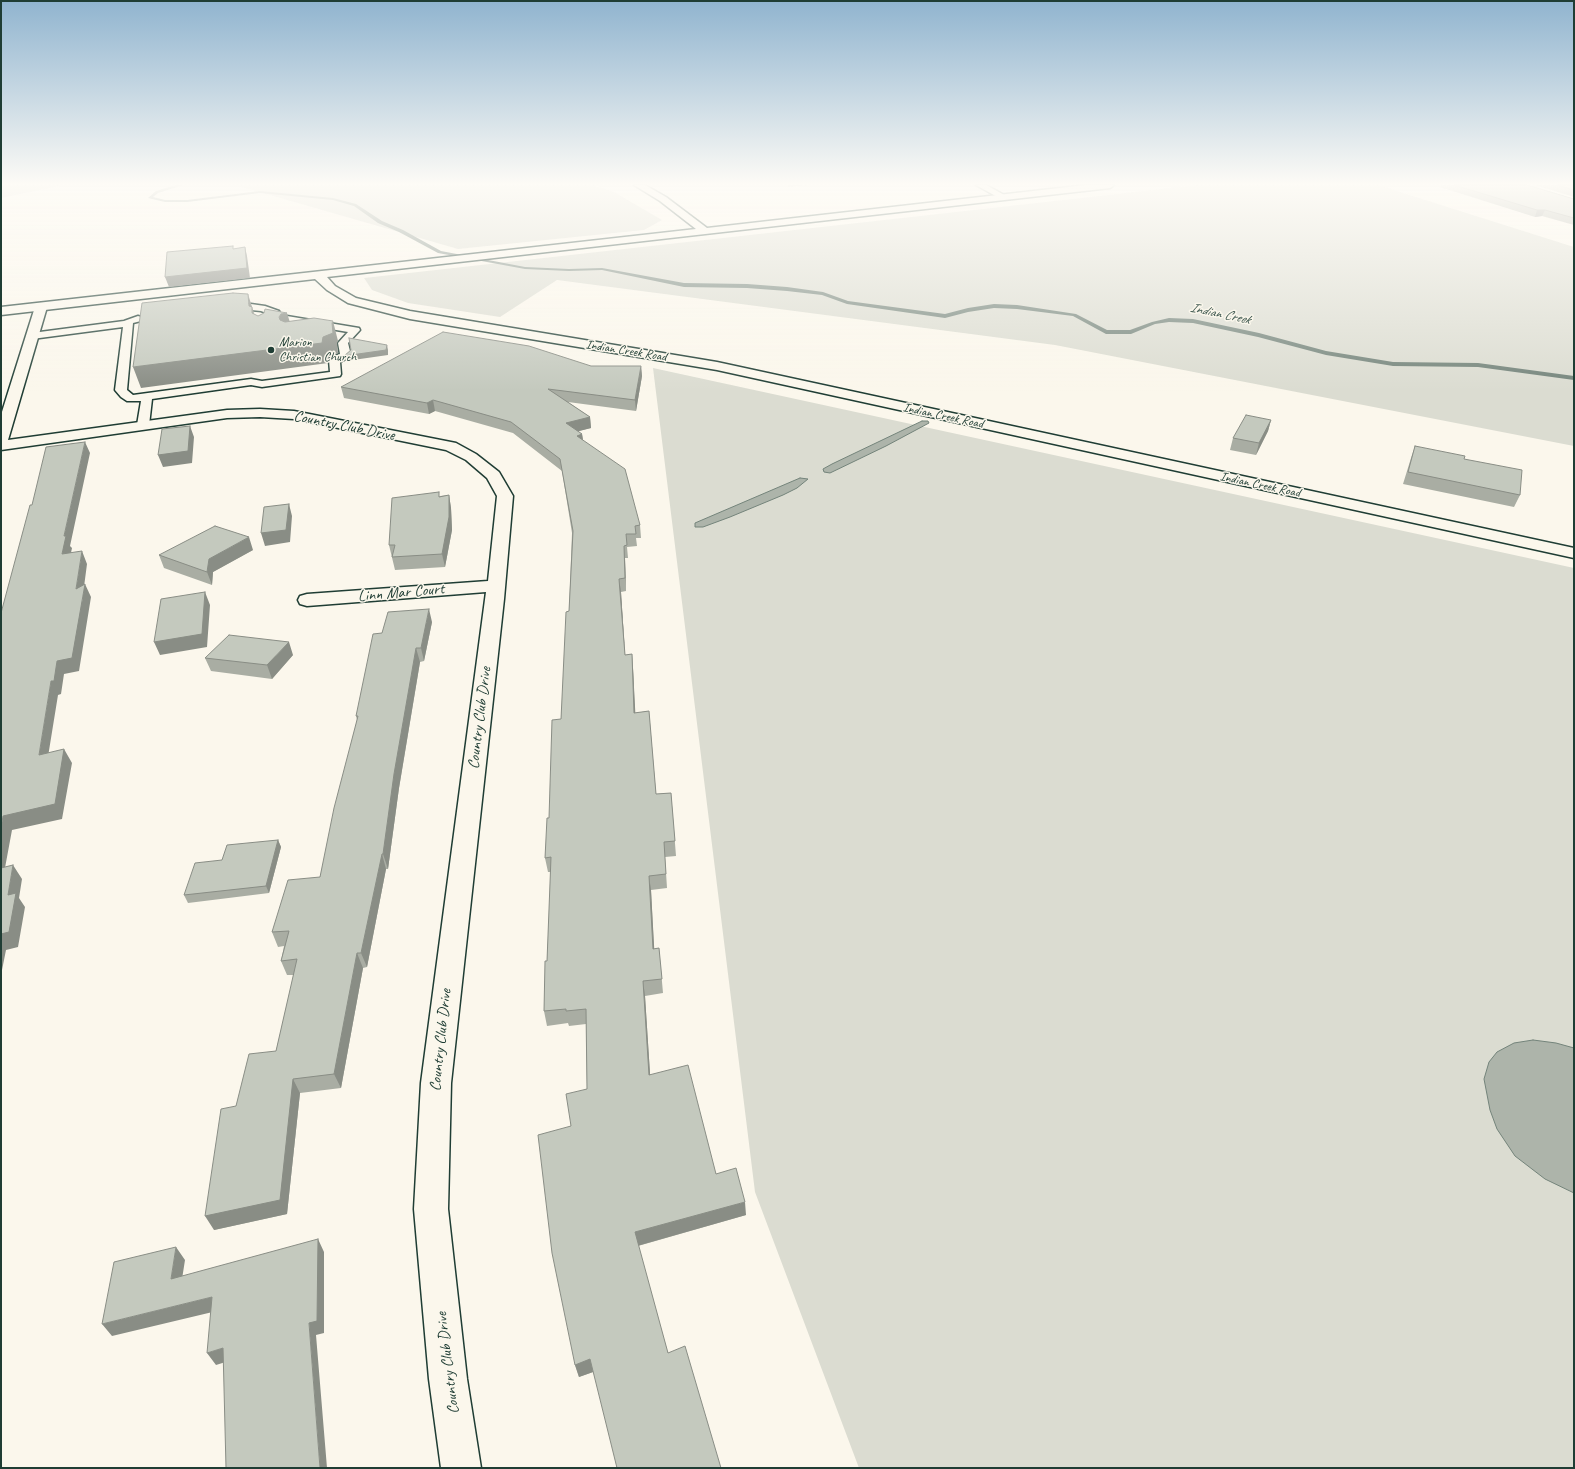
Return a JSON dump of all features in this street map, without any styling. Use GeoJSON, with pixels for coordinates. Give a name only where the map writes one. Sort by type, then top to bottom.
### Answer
{"type":"FeatureCollection","features":[{"type":"Feature","properties":{"kind":"street"},"geometry":{"type":"LineString","coordinates":[[1,311],[504,254]]}},
{"type":"Feature","properties":{"kind":"street","name":"Indian Creek Road"},"geometry":{"type":"LineString","coordinates":[[318,275],[331,288],[352,301],[410,315],[717,366],[1574,553]]}},
{"type":"Feature","properties":{"kind":"street"},"geometry":{"type":"LineString","coordinates":[[1,439],[41,307]]}},
{"type":"Feature","properties":{"kind":"street","name":"Country Club Drive"},"geometry":{"type":"LineString","coordinates":[[1,445],[227,414],[260,413],[294,415],[451,446],[471,457],[493,475],[504,496],[496,586],[436,1084],[431,1210],[448,1378],[461,1468]]}},
{"type":"Feature","properties":{"kind":"street","name":"Linn Mar Court"},"geometry":{"type":"LineString","coordinates":[[307,600],[496,586]]}},
{"type":"Feature","properties":{"kind":"lane"},"geometry":{"type":"LineString","coordinates":[[216,310],[251,306],[276,313],[277,317]]}},
{"type":"Feature","properties":{"kind":"lane"},"geometry":{"type":"LineString","coordinates":[[128,323],[121,390],[125,395],[132,399],[251,382],[262,384],[336,374],[334,360],[346,356],[343,343],[355,330],[277,317],[264,321],[264,331]]}},
{"type":"Feature","properties":{"kind":"lane"},"geometry":{"type":"LineString","coordinates":[[32,336],[128,323],[129,321],[145,319]]}},
{"type":"Feature","properties":{"kind":"lane"},"geometry":{"type":"LineString","coordinates":[[312,334],[346,329]]}},
{"type":"Feature","properties":{"kind":"lane"},"geometry":{"type":"LineString","coordinates":[[143,425],[147,397]]}},
{"type":"Feature","properties":{"kind":"shaded area"},"geometry":{"type":"Polygon","coordinates":[[[583,254],[1574,254],[1574,446],[1055,345],[557,280],[500,317],[408,303],[372,290],[364,278],[583,254]]]}},
{"type":"Feature","properties":{"kind":"shaded area"},"geometry":{"type":"Polygon","coordinates":[[[653,368],[1574,568],[1574,1468],[859,1468],[755,1192],[653,368]]]}},
{"type":"Feature","properties":{"kind":"shaded area"},"geometry":{"type":"Polygon","coordinates":[[[922,421],[928,421],[929,423],[830,473],[824,472],[823,469],[832,464],[922,421]]]}},
{"type":"Feature","properties":{"kind":"shaded area"},"geometry":{"type":"Polygon","coordinates":[[[800,478],[808,479],[797,488],[783,495],[703,527],[695,527],[695,523],[800,478]]]}},
{"type":"Feature","properties":{"kind":"shaded area"},"geometry":{"type":"Polygon","coordinates":[[[1533,1040],[1556,1043],[1574,1048],[1574,1193],[1545,1179],[1515,1156],[1497,1129],[1490,1110],[1484,1079],[1489,1062],[1497,1052],[1514,1043],[1533,1040]]]}},
{"type":"Feature","properties":{"kind":"building"},"geometry":{"type":"Polygon","coordinates":[[[167,254],[246,254],[247,268],[165,277],[167,254]]]}},
{"type":"Feature","properties":{"kind":"building"},"geometry":{"type":"Polygon","coordinates":[[[233,293],[248,294],[249,306],[252,307],[252,313],[258,316],[264,313],[265,309],[287,313],[281,314],[279,317],[280,320],[285,322],[314,318],[333,321],[333,333],[323,337],[322,343],[133,367],[142,303],[233,293]]]}},
{"type":"Feature","properties":{"kind":"building"},"geometry":{"type":"Polygon","coordinates":[[[443,332],[529,346],[591,366],[641,366],[635,400],[548,389],[590,417],[566,423],[582,434],[577,436],[625,469],[640,525],[635,526],[636,534],[626,534],[627,545],[624,546],[625,578],[619,579],[625,655],[632,654],[634,713],[649,711],[656,794],[671,793],[675,841],[664,842],[666,874],[649,876],[653,949],[659,948],[662,979],[643,981],[649,1075],[688,1065],[716,1174],[736,1168],[745,1202],[635,1232],[668,1353],[685,1346],[721,1468],[617,1468],[590,1359],[575,1365],[552,1253],[538,1135],[571,1126],[566,1094],[587,1089],[586,1009],[544,1011],[545,961],[547,961],[551,857],[545,858],[547,818],[549,818],[552,720],[561,719],[566,612],[569,611],[573,531],[560,459],[511,422],[433,400],[427,403],[341,387],[443,332]]]}},
{"type":"Feature","properties":{"kind":"building"},"geometry":{"type":"Polygon","coordinates":[[[349,338],[387,345],[386,350],[344,356],[351,350],[349,338]]]}},
{"type":"Feature","properties":{"kind":"building"},"geometry":{"type":"Polygon","coordinates":[[[1246,415],[1271,420],[1259,443],[1233,438],[1246,415]]]}},
{"type":"Feature","properties":{"kind":"building"},"geometry":{"type":"Polygon","coordinates":[[[190,426],[188,451],[158,455],[162,429],[190,426]]]}},
{"type":"Feature","properties":{"kind":"building"},"geometry":{"type":"Polygon","coordinates":[[[85,442],[64,536],[66,536],[62,554],[82,551],[76,589],[85,584],[72,658],[57,661],[54,681],[51,681],[39,755],[64,749],[55,804],[3,816],[1,828],[1,613],[30,505],[32,505],[46,447],[85,442]]]}},
{"type":"Feature","properties":{"kind":"building"},"geometry":{"type":"Polygon","coordinates":[[[1415,446],[1465,456],[1464,459],[1522,470],[1520,495],[1408,472],[1415,446]]]}},
{"type":"Feature","properties":{"kind":"building"},"geometry":{"type":"Polygon","coordinates":[[[439,492],[439,497],[449,495],[449,517],[442,554],[392,557],[395,545],[389,545],[392,498],[439,492]]]}},
{"type":"Feature","properties":{"kind":"building"},"geometry":{"type":"Polygon","coordinates":[[[289,504],[286,530],[261,533],[264,507],[289,504]]]}},
{"type":"Feature","properties":{"kind":"building"},"geometry":{"type":"Polygon","coordinates":[[[215,526],[249,537],[209,559],[207,572],[159,555],[215,526]]]}},
{"type":"Feature","properties":{"kind":"building"},"geometry":{"type":"Polygon","coordinates":[[[205,592],[202,634],[154,642],[161,599],[205,592]]]}},
{"type":"Feature","properties":{"kind":"building"},"geometry":{"type":"Polygon","coordinates":[[[429,609],[421,648],[416,648],[394,774],[383,854],[361,953],[357,953],[334,1074],[293,1079],[280,1200],[205,1216],[221,1109],[236,1106],[249,1054],[276,1051],[297,959],[281,961],[289,931],[272,932],[288,880],[320,877],[334,808],[358,716],[356,716],[373,634],[382,633],[388,612],[429,609]]]}},
{"type":"Feature","properties":{"kind":"building"},"geometry":{"type":"Polygon","coordinates":[[[229,635],[289,642],[267,665],[205,658],[229,635]]]}},
{"type":"Feature","properties":{"kind":"building"},"geometry":{"type":"Polygon","coordinates":[[[278,840],[266,886],[184,895],[195,863],[222,860],[227,845],[278,840]]]}},
{"type":"Feature","properties":{"kind":"building"},"geometry":{"type":"Polygon","coordinates":[[[13,865],[8,895],[16,893],[9,932],[1,934],[1,868],[13,865]]]}},
{"type":"Feature","properties":{"kind":"building"},"geometry":{"type":"Polygon","coordinates":[[[318,1239],[317,1321],[309,1323],[320,1468],[226,1468],[223,1348],[207,1353],[212,1297],[102,1324],[114,1262],[176,1247],[171,1279],[318,1239]]]}},
{"type":"Feature","properties":{"kind":"waterway","name":"Indian Creek"},"geometry":{"type":"LineString","coordinates":[[448,254],[525,268],[569,270],[602,269],[684,285],[747,286],[787,289],[823,294],[847,302],[945,316],[968,310],[994,306],[1017,307],[1074,315],[1106,332],[1131,332],[1154,323],[1169,320],[1193,321],[1259,335],[1326,353],[1393,364],[1478,365],[1574,378]]}},
{"type":"Feature","properties":{"kind":"place","name":"Marion Christian Church"},"geometry":{"type":"Point","coordinates":[271,350]}}]}
